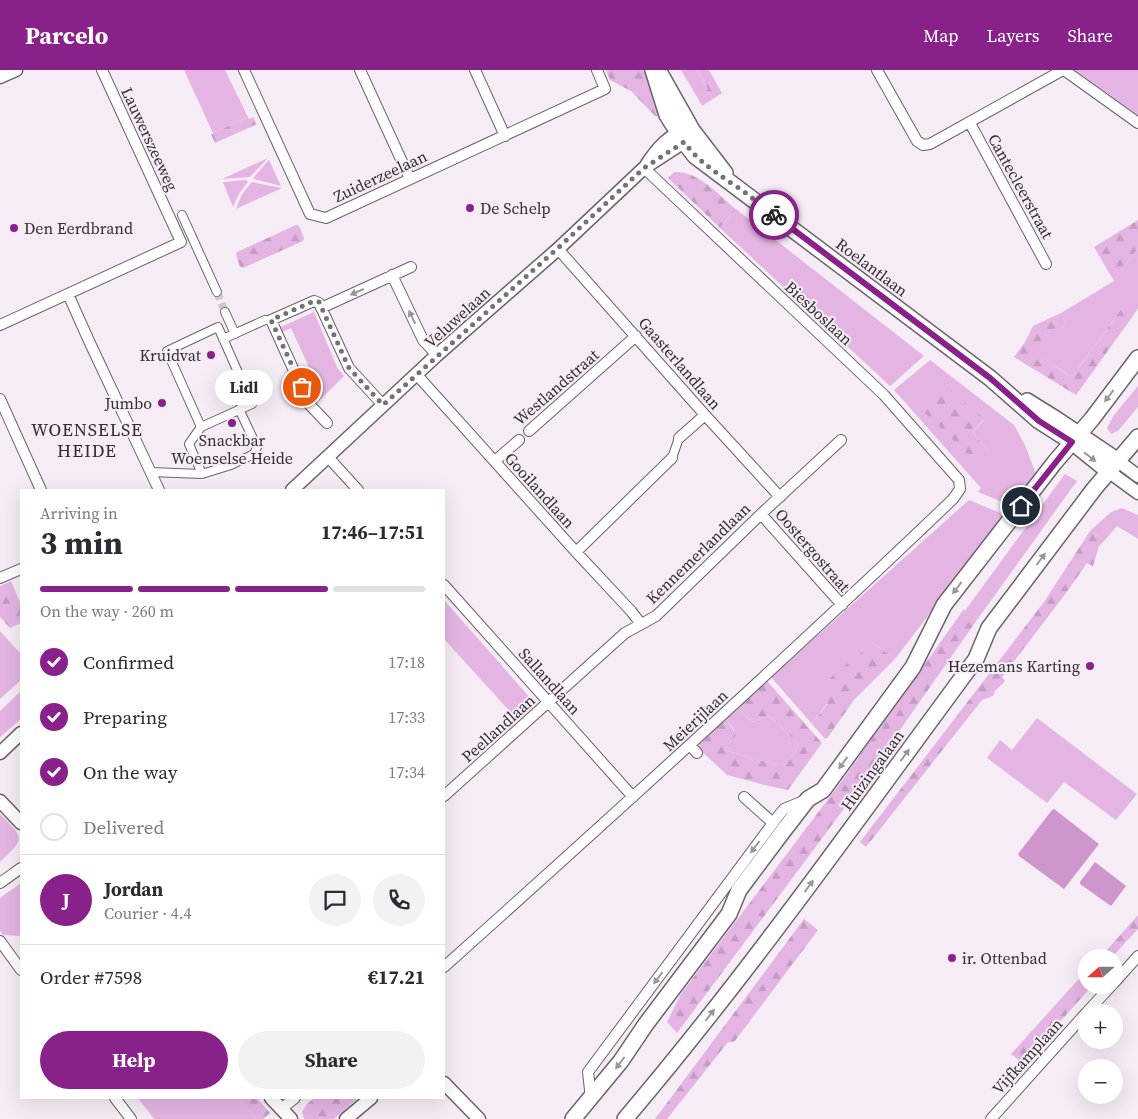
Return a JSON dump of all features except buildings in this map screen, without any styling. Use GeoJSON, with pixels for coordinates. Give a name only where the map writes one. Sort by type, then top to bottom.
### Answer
{"type":"FeatureCollection","features":[{"type":"Feature","properties":{"kind":"main road","name":"Roelantlaan"},"geometry":{"type":"LineString","coordinates":[[652,70],[667,115],[733,184],[990,378],[1039,421],[1075,438],[1113,466]]}},
{"type":"Feature","properties":{"kind":"main road","name":"Roelantlaan"},"geometry":{"type":"LineString","coordinates":[[658,70],[685,135]]}},
{"type":"Feature","properties":{"kind":"main road","name":"Huizingalaan"},"geometry":{"type":"LineString","coordinates":[[573,1119],[621,1061],[646,1024],[729,914],[739,890],[808,799],[823,790],[913,667],[944,605],[1138,358]]}},
{"type":"Feature","properties":{"kind":"main road","name":"Huizingalaan"},"geometry":{"type":"LineString","coordinates":[[625,1119],[681,1054],[794,905],[976,659],[989,628],[1138,436]]}},
{"type":"Feature","properties":{"kind":"street"},"geometry":{"type":"LineString","coordinates":[[0,77],[16,70]]}},
{"type":"Feature","properties":{"kind":"street","name":"Lauwerszeeweg"},"geometry":{"type":"LineString","coordinates":[[68,294],[181,242],[102,70]]}},
{"type":"Feature","properties":{"kind":"street","name":"Zuiderzeelaan"},"geometry":{"type":"LineString","coordinates":[[244,70],[310,214],[326,218],[605,89],[597,70]]}},
{"type":"Feature","properties":{"kind":"street"},"geometry":{"type":"LineString","coordinates":[[360,70],[410,179]]}},
{"type":"Feature","properties":{"kind":"street"},"geometry":{"type":"LineString","coordinates":[[475,70],[505,136]]}},
{"type":"Feature","properties":{"kind":"street"},"geometry":{"type":"LineString","coordinates":[[877,70],[917,141],[923,145],[930,144],[970,123],[1064,70],[1138,122]]}},
{"type":"Feature","properties":{"kind":"street","name":"Cantecleerstraat"},"geometry":{"type":"LineString","coordinates":[[970,123],[1046,264]]}},
{"type":"Feature","properties":{"kind":"street","name":"Veluwelaan"},"geometry":{"type":"LineString","coordinates":[[293,489],[437,355],[558,248],[644,168],[655,152],[685,135]]}},
{"type":"Feature","properties":{"kind":"street","name":"Biesboslaan"},"geometry":{"type":"LineString","coordinates":[[644,168],[884,395],[959,480],[960,489]]}},
{"type":"Feature","properties":{"kind":"street"},"geometry":{"type":"LineString","coordinates":[[182,215],[217,292]]}},
{"type":"Feature","properties":{"kind":"street","name":"Gaasterlandlaan"},"geometry":{"type":"LineString","coordinates":[[558,248],[780,497]]}},
{"type":"Feature","properties":{"kind":"street"},"geometry":{"type":"LineString","coordinates":[[321,308],[411,267]]}},
{"type":"Feature","properties":{"kind":"street"},"geometry":{"type":"LineString","coordinates":[[392,276],[423,340],[437,355]]}},
{"type":"Feature","properties":{"kind":"street"},"geometry":{"type":"LineString","coordinates":[[0,325],[68,294],[158,489]]}},
{"type":"Feature","properties":{"kind":"street"},"geometry":{"type":"LineString","coordinates":[[223,339],[314,301],[319,302],[349,368],[383,405]]}},
{"type":"Feature","properties":{"kind":"street"},"geometry":{"type":"LineString","coordinates":[[225,312],[235,334]]}},
{"type":"Feature","properties":{"kind":"street"},"geometry":{"type":"LineString","coordinates":[[271,320],[309,404],[327,423]]}},
{"type":"Feature","properties":{"kind":"street"},"geometry":{"type":"LineString","coordinates":[[201,427],[167,351],[218,328],[252,404],[201,427],[189,444],[202,474]]}},
{"type":"Feature","properties":{"kind":"street","name":"Westlandstraat"},"geometry":{"type":"LineString","coordinates":[[495,461],[636,336]]}},
{"type":"Feature","properties":{"kind":"street","name":"Gooilandlaan"},"geometry":{"type":"LineString","coordinates":[[417,375],[641,624]]}},
{"type":"Feature","properties":{"kind":"street"},"geometry":{"type":"LineString","coordinates":[[0,400],[41,489]]}},
{"type":"Feature","properties":{"kind":"street"},"geometry":{"type":"LineString","coordinates":[[150,472],[202,474],[254,454],[257,447],[240,410]]}},
{"type":"Feature","properties":{"kind":"street"},"geometry":{"type":"LineString","coordinates":[[576,552],[672,458],[679,438],[705,415]]}},
{"type":"Feature","properties":{"kind":"street","name":"Kennemerlandlaan"},"geometry":{"type":"LineString","coordinates":[[549,702],[625,633],[656,616],[761,514],[842,440]]}},
{"type":"Feature","properties":{"kind":"street"},"geometry":{"type":"LineString","coordinates":[[328,457],[357,489]]}},
{"type":"Feature","properties":{"kind":"street"},"geometry":{"type":"LineString","coordinates":[[1113,466],[1138,476]]}},
{"type":"Feature","properties":{"kind":"street"},"geometry":{"type":"LineString","coordinates":[[1113,466],[1138,493]]}},
{"type":"Feature","properties":{"kind":"street","name":"Meierijlaan"},"geometry":{"type":"LineString","coordinates":[[445,966],[633,797],[694,749],[954,498],[960,489]]}},
{"type":"Feature","properties":{"kind":"street","name":"Oostergostraat"},"geometry":{"type":"LineString","coordinates":[[761,514],[842,605]]}},
{"type":"Feature","properties":{"kind":"street"},"geometry":{"type":"LineString","coordinates":[[0,578],[20,569]]}},
{"type":"Feature","properties":{"kind":"street","name":"Sallandlaan"},"geometry":{"type":"LineString","coordinates":[[445,586],[633,797]]}},
{"type":"Feature","properties":{"kind":"street","name":"Peellandlaan"},"geometry":{"type":"LineString","coordinates":[[445,795],[549,702]]}},
{"type":"Feature","properties":{"kind":"street"},"geometry":{"type":"LineString","coordinates":[[0,753],[20,734]]}},
{"type":"Feature","properties":{"kind":"street"},"geometry":{"type":"LineString","coordinates":[[744,797],[773,823]]}},
{"type":"Feature","properties":{"kind":"street","name":"Huizingalaan"},"geometry":{"type":"LineString","coordinates":[[591,1099],[588,1072],[784,808],[808,799]]}},
{"type":"Feature","properties":{"kind":"street"},"geometry":{"type":"LineString","coordinates":[[1,800],[20,822]]}},
{"type":"Feature","properties":{"kind":"street"},"geometry":{"type":"LineString","coordinates":[[0,884],[20,869]]}},
{"type":"Feature","properties":{"kind":"street"},"geometry":{"type":"LineString","coordinates":[[0,941],[20,969]]}},
{"type":"Feature","properties":{"kind":"street","name":"Vijfkamplaan"},"geometry":{"type":"LineString","coordinates":[[1123,973],[1138,956]]}},
{"type":"Feature","properties":{"kind":"street","name":"Vijfkamplaan"},"geometry":{"type":"LineString","coordinates":[[1095,1004],[1104,994]]}},
{"type":"Feature","properties":{"kind":"street","name":"Vijfkamplaan"},"geometry":{"type":"LineString","coordinates":[[991,1119],[1078,1023]]}},
{"type":"Feature","properties":{"kind":"street"},"geometry":{"type":"LineString","coordinates":[[445,1084],[479,1119]]}},
{"type":"Feature","properties":{"kind":"street"},"geometry":{"type":"LineString","coordinates":[[116,1099],[131,1119]]}},
{"type":"Feature","properties":{"kind":"street"},"geometry":{"type":"LineString","coordinates":[[272,1099],[291,1119]]}},
{"type":"Feature","properties":{"kind":"street"},"geometry":{"type":"LineString","coordinates":[[282,1109],[294,1099]]}},
{"type":"Feature","properties":{"kind":"street"},"geometry":{"type":"LineString","coordinates":[[346,1119],[370,1099]]}},
{"type":"Feature","properties":{"kind":"green space"},"geometry":{"type":"Polygon","coordinates":[[[184,70],[225,70],[248,117],[213,133],[184,70]]]}},
{"type":"Feature","properties":{"kind":"green space"},"geometry":{"type":"Polygon","coordinates":[[[606,70],[646,70],[660,114],[656,117],[631,91],[610,80],[606,70]]]}},
{"type":"Feature","properties":{"kind":"green space"},"geometry":{"type":"Polygon","coordinates":[[[681,70],[697,70],[708,89],[697,97],[681,70]]]}},
{"type":"Feature","properties":{"kind":"green space"},"geometry":{"type":"Polygon","coordinates":[[[697,70],[709,70],[722,93],[702,106],[697,97],[708,89],[697,70]]]}},
{"type":"Feature","properties":{"kind":"green space"},"geometry":{"type":"Polygon","coordinates":[[[1069,70],[1138,70],[1138,119],[1069,70]]]}},
{"type":"Feature","properties":{"kind":"green space"},"geometry":{"type":"Polygon","coordinates":[[[248,117],[249,119],[253,117],[257,124],[215,143],[211,134],[248,117]]]}},
{"type":"Feature","properties":{"kind":"green space"},"geometry":{"type":"Polygon","coordinates":[[[268,158],[250,177],[222,179],[268,158]]]}},
{"type":"Feature","properties":{"kind":"green space"},"geometry":{"type":"Polygon","coordinates":[[[269,160],[281,186],[254,179],[269,160]]]}},
{"type":"Feature","properties":{"kind":"green space"},"geometry":{"type":"Polygon","coordinates":[[[674,172],[692,175],[708,185],[736,209],[720,228],[668,178],[674,172]]]}},
{"type":"Feature","properties":{"kind":"green space"},"geometry":{"type":"Polygon","coordinates":[[[246,180],[248,182],[240,192],[233,207],[223,182],[246,180]]]}},
{"type":"Feature","properties":{"kind":"green space"},"geometry":{"type":"Polygon","coordinates":[[[252,182],[282,188],[236,209],[242,194],[252,182]]]}},
{"type":"Feature","properties":{"kind":"green space"},"geometry":{"type":"Polygon","coordinates":[[[736,209],[924,356],[890,386],[720,228],[736,209]]]}},
{"type":"Feature","properties":{"kind":"green space"},"geometry":{"type":"Polygon","coordinates":[[[1138,220],[1138,248],[1114,281],[1094,247],[1138,220]]]}},
{"type":"Feature","properties":{"kind":"green space"},"geometry":{"type":"Polygon","coordinates":[[[296,225],[299,226],[304,238],[303,241],[243,268],[240,267],[236,255],[237,252],[296,225]]]}},
{"type":"Feature","properties":{"kind":"green space"},"geometry":{"type":"Polygon","coordinates":[[[1138,248],[1138,308],[1133,316],[1123,307],[1073,376],[1035,354],[1035,351],[1045,339],[1066,325],[1061,313],[1114,281],[1138,248]]]}},
{"type":"Feature","properties":{"kind":"green space"},"geometry":{"type":"Polygon","coordinates":[[[1125,306],[1133,316],[1076,395],[1014,357],[1025,342],[1033,326],[1061,313],[1066,325],[1044,340],[1035,351],[1036,354],[1068,375],[1073,376],[1125,306]]]}},
{"type":"Feature","properties":{"kind":"green space"},"geometry":{"type":"Polygon","coordinates":[[[314,312],[337,367],[344,376],[316,404],[304,378],[312,374],[291,328],[282,332],[281,327],[314,312]]]}},
{"type":"Feature","properties":{"kind":"green space"},"geometry":{"type":"Polygon","coordinates":[[[930,360],[1014,425],[1025,445],[1036,474],[1012,506],[978,492],[981,488],[894,390],[930,360]],[[919,406],[967,454],[988,450],[972,432],[984,420],[919,406]]]}},
{"type":"Feature","properties":{"kind":"green space"},"geometry":{"type":"Polygon","coordinates":[[[943,383],[984,419],[972,432],[988,450],[977,455],[967,454],[919,407],[943,383]]]}},
{"type":"Feature","properties":{"kind":"green space"},"geometry":{"type":"Polygon","coordinates":[[[1138,386],[1138,407],[1118,431],[1111,434],[1107,428],[1114,415],[1138,386]]]}},
{"type":"Feature","properties":{"kind":"green space"},"geometry":{"type":"Polygon","coordinates":[[[1065,474],[1077,481],[979,617],[964,612],[1065,474]]]}},
{"type":"Feature","properties":{"kind":"green space"},"geometry":{"type":"Polygon","coordinates":[[[969,500],[1005,515],[895,659],[875,644],[857,657],[812,724],[771,677],[969,500]]]}},
{"type":"Feature","properties":{"kind":"green space"},"geometry":{"type":"Polygon","coordinates":[[[1122,508],[1138,515],[1138,539],[1117,526],[1105,540],[1090,531],[1111,512],[1122,508]]]}},
{"type":"Feature","properties":{"kind":"green space"},"geometry":{"type":"Polygon","coordinates":[[[1090,531],[1105,540],[1099,546],[1093,566],[1087,563],[1002,677],[1005,681],[995,691],[993,696],[982,700],[866,847],[860,842],[1044,602],[1090,531]]]}},
{"type":"Feature","properties":{"kind":"green space"},"geometry":{"type":"Polygon","coordinates":[[[11,581],[20,603],[20,623],[10,628],[0,617],[0,586],[11,581]]]}},
{"type":"Feature","properties":{"kind":"green space"},"geometry":{"type":"Polygon","coordinates":[[[445,601],[532,700],[533,704],[516,718],[445,640],[445,601]]]}},
{"type":"Feature","properties":{"kind":"green space"},"geometry":{"type":"Polygon","coordinates":[[[964,609],[965,612],[979,617],[858,790],[677,1033],[667,1022],[681,994],[841,782],[964,609]]]}},
{"type":"Feature","properties":{"kind":"green space"},"geometry":{"type":"Polygon","coordinates":[[[0,631],[20,653],[20,681],[0,699],[0,631]]]}},
{"type":"Feature","properties":{"kind":"green space"},"geometry":{"type":"Polygon","coordinates":[[[875,644],[895,659],[854,700],[825,739],[812,724],[827,704],[824,694],[825,685],[840,669],[875,644]]]}},
{"type":"Feature","properties":{"kind":"green space"},"geometry":{"type":"Polygon","coordinates":[[[767,681],[822,743],[788,790],[727,775],[697,747],[726,718],[736,735],[725,750],[777,765],[783,765],[792,756],[798,746],[797,743],[770,716],[753,722],[737,709],[767,681]]]}},
{"type":"Feature","properties":{"kind":"green space"},"geometry":{"type":"Polygon","coordinates":[[[20,692],[20,720],[0,737],[0,711],[20,692]]]}},
{"type":"Feature","properties":{"kind":"green space"},"geometry":{"type":"Polygon","coordinates":[[[737,709],[753,722],[770,716],[797,743],[798,746],[790,759],[783,765],[777,765],[725,750],[733,739],[734,730],[726,718],[737,709]]]}},
{"type":"Feature","properties":{"kind":"green space"},"geometry":{"type":"Polygon","coordinates":[[[1037,718],[1137,794],[1116,820],[1064,782],[1047,803],[987,758],[1000,740],[1012,750],[1037,718]]]}},
{"type":"Feature","properties":{"kind":"green space"},"geometry":{"type":"Polygon","coordinates":[[[0,814],[14,828],[19,838],[18,843],[0,862],[0,814]]]}},
{"type":"Feature","properties":{"kind":"green space"},"geometry":{"type":"Polygon","coordinates":[[[20,884],[20,936],[3,935],[0,931],[0,898],[20,884]]]}},
{"type":"Feature","properties":{"kind":"green space"},"geometry":{"type":"Polygon","coordinates":[[[1138,915],[1138,929],[1119,949],[1108,949],[1138,915]]]}},
{"type":"Feature","properties":{"kind":"green space"},"geometry":{"type":"Polygon","coordinates":[[[804,919],[818,930],[734,1042],[728,1042],[667,1119],[655,1119],[804,919]]]}},
{"type":"Feature","properties":{"kind":"green space"},"geometry":{"type":"Polygon","coordinates":[[[1078,980],[1078,994],[1085,994],[1023,1063],[1011,1054],[1078,980]]]}},
{"type":"Feature","properties":{"kind":"green space"},"geometry":{"type":"Polygon","coordinates":[[[139,1099],[239,1099],[256,1119],[154,1119],[139,1099]]]}},
{"type":"Feature","properties":{"kind":"green space"},"geometry":{"type":"Polygon","coordinates":[[[239,1099],[258,1099],[270,1113],[263,1119],[256,1119],[239,1099]]]}},
{"type":"Feature","properties":{"kind":"green space"},"geometry":{"type":"Polygon","coordinates":[[[313,1099],[357,1099],[334,1119],[304,1119],[302,1112],[313,1099]]]}},
{"type":"Feature","properties":{"kind":"shaded area"},"geometry":{"type":"Polygon","coordinates":[[[1054,809],[1099,844],[1064,889],[1018,854],[1054,809]]]}},
{"type":"Feature","properties":{"kind":"shaded area"},"geometry":{"type":"Polygon","coordinates":[[[1095,862],[1126,886],[1111,906],[1080,884],[1095,862]]]}},
{"type":"Feature","properties":{"kind":"tunnel"},"geometry":{"type":"LineString","coordinates":[[217,292],[225,312]]}},
{"type":"Feature","properties":{"kind":"way so far"},"geometry":{"type":"LineString","coordinates":[[302,387],[271,320],[314,301],[319,302],[349,368],[365,388],[383,405],[644,168],[684,142],[695,156],[714,172],[774,215]]}},
{"type":"Feature","properties":{"kind":"place","name":"De Schelp"},"geometry":{"type":"Point","coordinates":[470,208]}},
{"type":"Feature","properties":{"kind":"place","name":"Den Eerdbrand"},"geometry":{"type":"Point","coordinates":[14,228]}},
{"type":"Feature","properties":{"kind":"place","name":"Kruidvat"},"geometry":{"type":"Point","coordinates":[211,355]}},
{"type":"Feature","properties":{"kind":"place","name":"Lidl"},"geometry":{"type":"Point","coordinates":[302,387]}},
{"type":"Feature","properties":{"kind":"place","name":"Jumbo"},"geometry":{"type":"Point","coordinates":[162,403]}},
{"type":"Feature","properties":{"kind":"place","name":"Snackbar Woenselse Heide"},"geometry":{"type":"Point","coordinates":[232,423]}},
{"type":"Feature","properties":{"kind":"place","name":"Hezemans Karting"},"geometry":{"type":"Point","coordinates":[1090,666]}},
{"type":"Feature","properties":{"kind":"place","name":"ir. Ottenbad"},"geometry":{"type":"Point","coordinates":[952,958]}},
{"type":"Feature","properties":{"kind":"district","name":"WOENSELSE HEIDE"},"geometry":{"type":"Point","coordinates":[87,440]}},
{"type":"Feature","properties":{"kind":"route"},"geometry":{"type":"LineString","coordinates":[[774,215],[990,378],[1039,421],[1072,442],[1021,506]]}}]}
